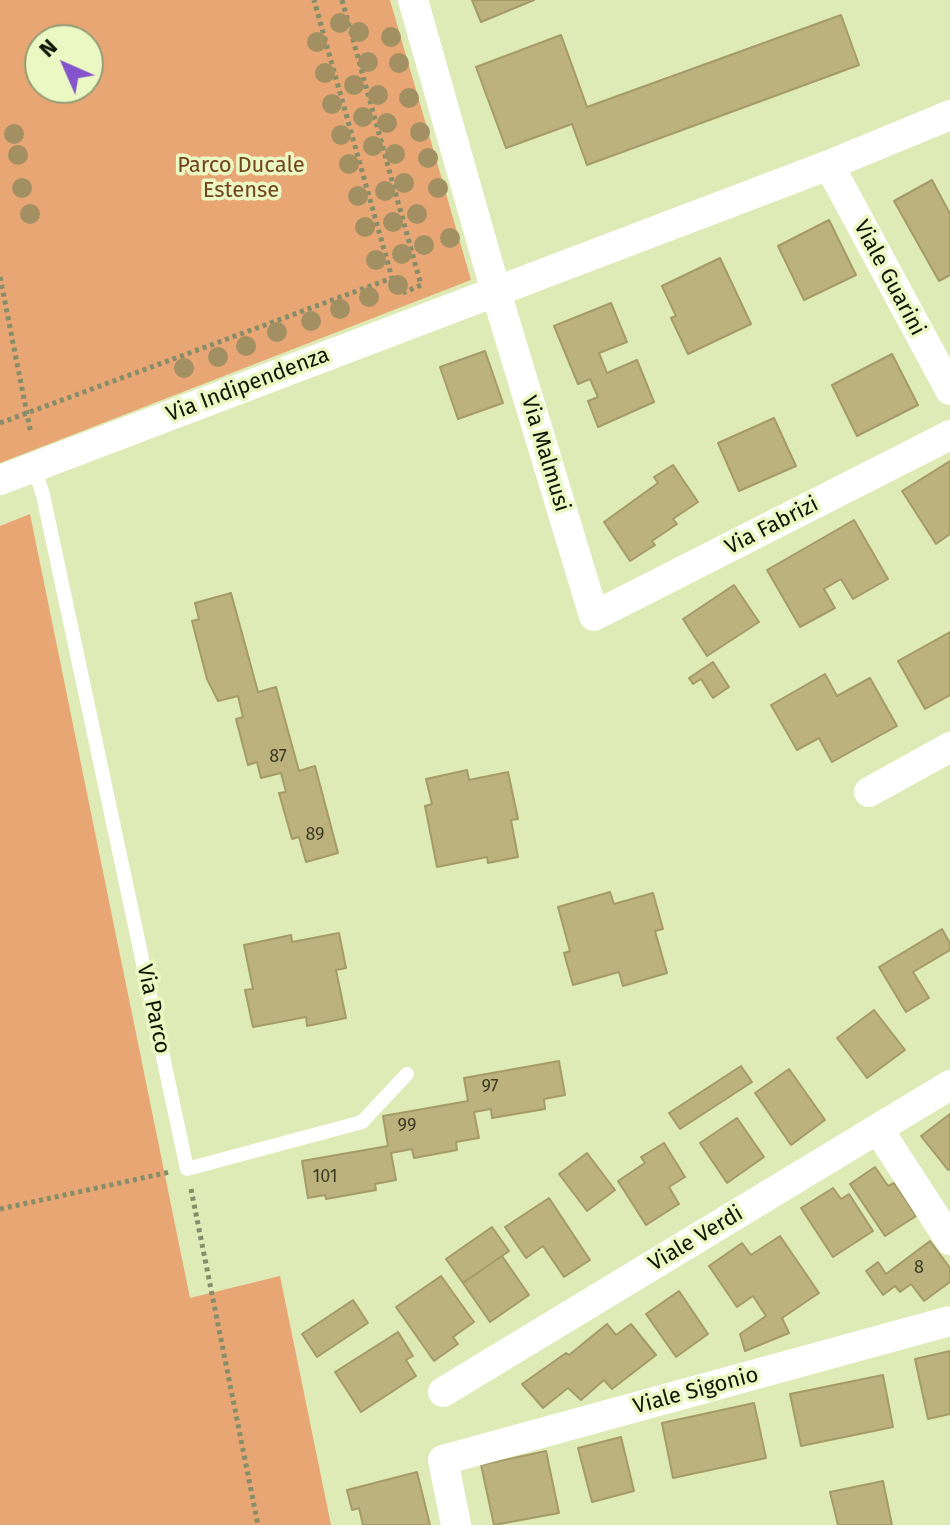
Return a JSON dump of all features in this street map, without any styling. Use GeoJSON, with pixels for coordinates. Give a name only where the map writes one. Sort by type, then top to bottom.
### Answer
{"type":"FeatureCollection","features":[{"type":"Feature","properties":{"kind":"street"},"geometry":{"type":"LineString","coordinates":[[413,0],[496,292]]}},
{"type":"Feature","properties":{"kind":"street","name":"Via Indipendenza"},"geometry":{"type":"LineString","coordinates":[[0,480],[39,481],[496,292],[829,165],[950,115]]}},
{"type":"Feature","properties":{"kind":"street","name":"Viale Guarini"},"geometry":{"type":"LineString","coordinates":[[829,165],[950,390]]}},
{"type":"Feature","properties":{"kind":"street","name":"Via Malmusi"},"geometry":{"type":"LineString","coordinates":[[496,292],[594,616]]}},
{"type":"Feature","properties":{"kind":"street","name":"Via Fabrizi"},"geometry":{"type":"LineString","coordinates":[[594,616],[950,435]]}},
{"type":"Feature","properties":{"kind":"street"},"geometry":{"type":"LineString","coordinates":[[869,792],[950,747]]}},
{"type":"Feature","properties":{"kind":"street","name":"Viale Verdi"},"geometry":{"type":"LineString","coordinates":[[443,1392],[950,1085]]}},
{"type":"Feature","properties":{"kind":"street"},"geometry":{"type":"LineString","coordinates":[[878,1129],[950,1240]]}},
{"type":"Feature","properties":{"kind":"street","name":"Viale Sigonio"},"geometry":{"type":"LineString","coordinates":[[456,1525],[443,1460],[950,1321]]}},
{"type":"Feature","properties":{"kind":"lane","name":"Via Parco"},"geometry":{"type":"LineString","coordinates":[[39,481],[187,1169]]}},
{"type":"Feature","properties":{"kind":"lane"},"geometry":{"type":"LineString","coordinates":[[187,1169],[362,1122],[407,1074]]}},
{"type":"Feature","properties":{"kind":"path"},"geometry":{"type":"LineString","coordinates":[[0,423],[392,278],[314,0]]}},
{"type":"Feature","properties":{"kind":"path"},"geometry":{"type":"LineString","coordinates":[[342,0],[421,285],[396,296]]}},
{"type":"Feature","properties":{"kind":"path"},"geometry":{"type":"LineString","coordinates":[[0,277],[31,434]]}},
{"type":"Feature","properties":{"kind":"path"},"geometry":{"type":"LineString","coordinates":[[0,1209],[187,1169],[258,1525]]}},
{"type":"Feature","properties":{"kind":"green space","name":"Parco Ducale Estense"},"geometry":{"type":"Polygon","coordinates":[[[0,0],[390,0],[471,280],[0,463],[0,0]]]}},
{"type":"Feature","properties":{"kind":"green space"},"geometry":{"type":"Polygon","coordinates":[[[30,514],[190,1298],[280,1276],[331,1525],[0,1525],[0,526],[30,514]]]}},
{"type":"Feature","properties":{"kind":"building"},"geometry":{"type":"Polygon","coordinates":[[[472,0],[534,0],[481,22],[472,0]]]}},
{"type":"Feature","properties":{"kind":"building"},"geometry":{"type":"Polygon","coordinates":[[[841,15],[859,65],[587,165],[572,124],[506,148],[476,67],[561,35],[587,107],[841,15]]]}},
{"type":"Feature","properties":{"kind":"building"},"geometry":{"type":"Polygon","coordinates":[[[932,180],[950,214],[950,275],[939,281],[894,201],[932,180]]]}},
{"type":"Feature","properties":{"kind":"building"},"geometry":{"type":"Polygon","coordinates":[[[829,220],[856,275],[804,300],[778,246],[829,220]]]}},
{"type":"Feature","properties":{"kind":"building"},"geometry":{"type":"Polygon","coordinates":[[[720,258],[751,324],[688,354],[671,318],[676,316],[662,286],[720,258]]]}},
{"type":"Feature","properties":{"kind":"building"},"geometry":{"type":"Polygon","coordinates":[[[611,303],[627,342],[599,353],[607,373],[637,360],[654,402],[598,427],[588,401],[598,397],[590,379],[578,384],[554,326],[611,303]]]}},
{"type":"Feature","properties":{"kind":"building"},"geometry":{"type":"Polygon","coordinates":[[[485,351],[503,403],[458,419],[440,367],[485,351]]]}},
{"type":"Feature","properties":{"kind":"building"},"geometry":{"type":"Polygon","coordinates":[[[892,354],[918,405],[857,436],[832,385],[892,354]]]}},
{"type":"Feature","properties":{"kind":"building"},"geometry":{"type":"Polygon","coordinates":[[[774,418],[796,466],[739,491],[718,443],[774,418]]]}},
{"type":"Feature","properties":{"kind":"building"},"geometry":{"type":"Polygon","coordinates":[[[950,461],[950,534],[936,544],[902,491],[950,461]]]}},
{"type":"Feature","properties":{"kind":"building"},"geometry":{"type":"Polygon","coordinates":[[[673,465],[698,502],[673,519],[677,524],[652,541],[655,545],[630,561],[604,522],[658,483],[654,477],[673,465]]]}},
{"type":"Feature","properties":{"kind":"building"},"geometry":{"type":"Polygon","coordinates":[[[854,520],[888,579],[853,599],[841,579],[824,589],[835,608],[800,627],[767,570],[854,520]]]}},
{"type":"Feature","properties":{"kind":"building"},"geometry":{"type":"Polygon","coordinates":[[[734,585],[759,622],[707,656],[683,619],[734,585]]]}},
{"type":"Feature","properties":{"kind":"building"},"geometry":{"type":"Polygon","coordinates":[[[231,593],[258,692],[276,687],[299,771],[315,766],[338,853],[306,862],[299,837],[292,839],[279,793],[286,792],[281,773],[261,778],[257,762],[248,765],[236,719],[243,717],[238,696],[218,701],[207,679],[192,621],[199,619],[195,603],[231,593]]]}},
{"type":"Feature","properties":{"kind":"building"},"geometry":{"type":"Polygon","coordinates":[[[950,632],[950,695],[925,709],[898,661],[950,632]]]}},
{"type":"Feature","properties":{"kind":"building"},"geometry":{"type":"Polygon","coordinates":[[[713,662],[729,687],[713,698],[701,679],[693,684],[689,678],[713,662]]]}},
{"type":"Feature","properties":{"kind":"building"},"geometry":{"type":"Polygon","coordinates":[[[825,674],[837,696],[870,678],[897,726],[832,762],[819,738],[797,750],[771,705],[825,674]]]}},
{"type":"Feature","properties":{"kind":"building"},"geometry":{"type":"Polygon","coordinates":[[[467,770],[469,780],[508,772],[518,819],[511,820],[518,857],[488,863],[487,857],[437,867],[425,806],[432,804],[426,779],[467,770]]]}},
{"type":"Feature","properties":{"kind":"building"},"geometry":{"type":"Polygon","coordinates":[[[610,892],[614,904],[653,893],[663,929],[655,931],[667,973],[623,986],[619,972],[573,985],[564,953],[570,951],[558,907],[610,892]]]}},
{"type":"Feature","properties":{"kind":"building"},"geometry":{"type":"Polygon","coordinates":[[[942,929],[950,943],[950,950],[913,972],[929,998],[906,1012],[879,967],[942,929]]]}},
{"type":"Feature","properties":{"kind":"building"},"geometry":{"type":"Polygon","coordinates":[[[339,933],[346,968],[336,970],[346,1018],[307,1026],[306,1017],[253,1027],[245,990],[253,989],[244,945],[291,935],[292,942],[339,933]]]}},
{"type":"Feature","properties":{"kind":"building"},"geometry":{"type":"Polygon","coordinates":[[[874,1010],[905,1050],[867,1078],[837,1038],[874,1010]]]}},
{"type":"Feature","properties":{"kind":"building"},"geometry":{"type":"Polygon","coordinates":[[[559,1061],[565,1095],[544,1099],[545,1109],[492,1118],[491,1109],[474,1112],[479,1138],[456,1142],[457,1150],[414,1158],[412,1149],[391,1153],[396,1180],[375,1184],[376,1190],[326,1199],[325,1195],[308,1198],[302,1161],[388,1146],[383,1116],[468,1101],[464,1078],[559,1061]]]}},
{"type":"Feature","properties":{"kind":"building"},"geometry":{"type":"Polygon","coordinates":[[[741,1066],[752,1082],[680,1129],[669,1113],[741,1066]]]}},
{"type":"Feature","properties":{"kind":"building"},"geometry":{"type":"Polygon","coordinates":[[[789,1069],[825,1120],[791,1145],[755,1093],[789,1069]]]}},
{"type":"Feature","properties":{"kind":"building"},"geometry":{"type":"Polygon","coordinates":[[[950,1114],[950,1169],[948,1170],[921,1136],[950,1114]]]}},
{"type":"Feature","properties":{"kind":"building"},"geometry":{"type":"Polygon","coordinates":[[[737,1118],[764,1157],[727,1183],[700,1143],[737,1118]]]}},
{"type":"Feature","properties":{"kind":"building"},"geometry":{"type":"Polygon","coordinates":[[[664,1143],[685,1177],[669,1187],[679,1204],[646,1225],[618,1181],[645,1163],[641,1157],[664,1143]]]}},
{"type":"Feature","properties":{"kind":"building"},"geometry":{"type":"Polygon","coordinates":[[[587,1153],[615,1190],[587,1211],[559,1174],[587,1153]]]}},
{"type":"Feature","properties":{"kind":"building"},"geometry":{"type":"Polygon","coordinates":[[[875,1167],[888,1186],[894,1183],[916,1216],[885,1236],[850,1184],[875,1167]]]}},
{"type":"Feature","properties":{"kind":"building"},"geometry":{"type":"Polygon","coordinates":[[[833,1188],[841,1199],[849,1194],[873,1231],[833,1257],[801,1208],[833,1188]]]}},
{"type":"Feature","properties":{"kind":"building"},"geometry":{"type":"Polygon","coordinates":[[[549,1198],[590,1260],[564,1277],[543,1246],[526,1258],[505,1227],[549,1198]]]}},
{"type":"Feature","properties":{"kind":"building"},"geometry":{"type":"Polygon","coordinates":[[[492,1227],[509,1251],[463,1283],[446,1259],[492,1227]]]}},
{"type":"Feature","properties":{"kind":"building"},"geometry":{"type":"Polygon","coordinates":[[[780,1236],[819,1293],[782,1318],[789,1333],[745,1351],[740,1334],[766,1316],[753,1296],[737,1307],[709,1266],[742,1243],[751,1255],[780,1236]]]}},
{"type":"Feature","properties":{"kind":"building"},"geometry":{"type":"Polygon","coordinates":[[[930,1241],[950,1268],[950,1282],[924,1301],[911,1284],[900,1292],[895,1286],[883,1295],[866,1271],[878,1262],[886,1274],[930,1241]]]}},
{"type":"Feature","properties":{"kind":"building"},"geometry":{"type":"Polygon","coordinates":[[[502,1256],[529,1295],[490,1322],[463,1283],[502,1256]]]}},
{"type":"Feature","properties":{"kind":"building"},"geometry":{"type":"Polygon","coordinates":[[[441,1276],[474,1322],[453,1337],[458,1344],[434,1361],[396,1307],[441,1276]]]}},
{"type":"Feature","properties":{"kind":"building"},"geometry":{"type":"Polygon","coordinates":[[[679,1291],[708,1334],[676,1357],[646,1314],[679,1291]]]}},
{"type":"Feature","properties":{"kind":"building"},"geometry":{"type":"Polygon","coordinates":[[[353,1300],[368,1323],[317,1357],[302,1334],[353,1300]]]}},
{"type":"Feature","properties":{"kind":"building"},"geometry":{"type":"Polygon","coordinates":[[[607,1324],[616,1335],[631,1324],[656,1355],[612,1389],[604,1380],[581,1400],[568,1388],[543,1408],[522,1384],[566,1353],[569,1355],[607,1324]]]}},
{"type":"Feature","properties":{"kind":"building"},"geometry":{"type":"Polygon","coordinates":[[[398,1332],[413,1356],[406,1360],[416,1376],[361,1412],[335,1372],[398,1332]]]}},
{"type":"Feature","properties":{"kind":"building"},"geometry":{"type":"Polygon","coordinates":[[[950,1351],[950,1414],[928,1419],[915,1359],[950,1351]]]}},
{"type":"Feature","properties":{"kind":"building"},"geometry":{"type":"Polygon","coordinates":[[[883,1375],[893,1427],[801,1446],[790,1394],[883,1375]]]}},
{"type":"Feature","properties":{"kind":"building"},"geometry":{"type":"Polygon","coordinates":[[[754,1403],[766,1458],[673,1478],[662,1423],[754,1403]]]}},
{"type":"Feature","properties":{"kind":"building"},"geometry":{"type":"Polygon","coordinates":[[[621,1437],[634,1491],[592,1502],[578,1448],[621,1437]]]}},
{"type":"Feature","properties":{"kind":"building"},"geometry":{"type":"Polygon","coordinates":[[[546,1451],[559,1513],[494,1525],[481,1465],[546,1451]]]}},
{"type":"Feature","properties":{"kind":"building"},"geometry":{"type":"Polygon","coordinates":[[[417,1472],[430,1525],[363,1525],[359,1508],[352,1510],[347,1490],[417,1472]]]}},
{"type":"Feature","properties":{"kind":"building"},"geometry":{"type":"Polygon","coordinates":[[[883,1481],[892,1525],[838,1525],[830,1492],[883,1481]]]}}]}
